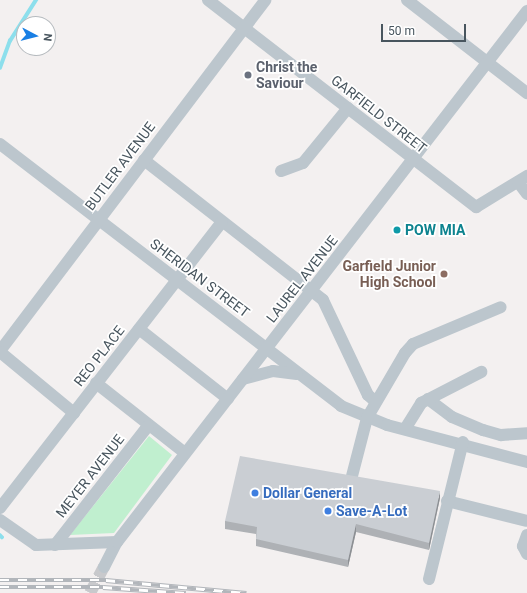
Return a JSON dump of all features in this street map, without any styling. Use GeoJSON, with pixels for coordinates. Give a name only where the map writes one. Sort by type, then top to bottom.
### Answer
{"type":"FeatureCollection","features":[{"type":"Feature","properties":{"kind":"street","name":"GARFIELD STREET"},"geometry":{"type":"LineString","coordinates":[[208,0],[476,207],[522,179]]}},
{"type":"Feature","properties":{"kind":"street","name":"BUTLER AVENUE"},"geometry":{"type":"LineString","coordinates":[[2,345],[265,0]]}},
{"type":"Feature","properties":{"kind":"street"},"geometry":{"type":"LineString","coordinates":[[408,0],[527,93]]}},
{"type":"Feature","properties":{"kind":"street","name":"LAUREL AVENUE"},"geometry":{"type":"LineString","coordinates":[[104,566],[117,542],[527,11]]}},
{"type":"Feature","properties":{"kind":"street"},"geometry":{"type":"LineString","coordinates":[[281,171],[303,163],[348,108]]}},
{"type":"Feature","properties":{"kind":"street","name":"SHERIDAN STREET"},"geometry":{"type":"LineString","coordinates":[[0,144],[98,220],[178,279],[341,406],[368,418],[405,429],[463,442],[527,462]]}},
{"type":"Feature","properties":{"kind":"street"},"geometry":{"type":"LineString","coordinates":[[144,160],[312,291],[327,305],[368,395],[375,401]]}},
{"type":"Feature","properties":{"kind":"street"},"geometry":{"type":"LineString","coordinates":[[522,179],[527,194]]}},
{"type":"Feature","properties":{"kind":"street","name":"REO PLACE"},"geometry":{"type":"LineString","coordinates":[[0,508],[222,222]]}},
{"type":"Feature","properties":{"kind":"street"},"geometry":{"type":"LineString","coordinates":[[352,476],[368,418],[375,401],[413,344],[501,307]]}},
{"type":"Feature","properties":{"kind":"street"},"geometry":{"type":"LineString","coordinates":[[140,329],[228,399]]}},
{"type":"Feature","properties":{"kind":"street"},"geometry":{"type":"LineString","coordinates":[[2,345],[74,413]]}},
{"type":"Feature","properties":{"kind":"street"},"geometry":{"type":"LineString","coordinates":[[243,379],[272,371],[299,374]]}},
{"type":"Feature","properties":{"kind":"street"},"geometry":{"type":"LineString","coordinates":[[405,429],[421,403],[481,372]]}},
{"type":"Feature","properties":{"kind":"street"},"geometry":{"type":"LineString","coordinates":[[96,383],[148,426],[186,453]]}},
{"type":"Feature","properties":{"kind":"street"},"geometry":{"type":"LineString","coordinates":[[428,399],[452,417],[483,430],[501,435],[527,433]]}},
{"type":"Feature","properties":{"kind":"street","name":"MEYER AVENUE"},"geometry":{"type":"LineString","coordinates":[[55,544],[148,426]]}},
{"type":"Feature","properties":{"kind":"street"},"geometry":{"type":"LineString","coordinates":[[430,579],[447,500],[447,477],[463,442]]}},
{"type":"Feature","properties":{"kind":"street"},"geometry":{"type":"LineString","coordinates":[[447,500],[527,522]]}},
{"type":"Feature","properties":{"kind":"street"},"geometry":{"type":"LineString","coordinates":[[0,520],[36,544],[117,542]]}},
{"type":"Feature","properties":{"kind":"street"},"geometry":{"type":"LineString","coordinates":[[525,552],[527,536]]}},
{"type":"Feature","properties":{"kind":"green space"},"geometry":{"type":"Polygon","coordinates":[[[149,436],[172,455],[114,533],[70,535],[149,436]]]}},
{"type":"Feature","properties":{"kind":"building"},"geometry":{"type":"Polygon","coordinates":[[[240,456],[440,491],[429,543],[356,524],[348,560],[256,539],[257,527],[225,521],[240,456]]]}},
{"type":"Feature","properties":{"kind":"waterway"},"geometry":{"type":"LineString","coordinates":[[0,68],[10,41],[36,0]]}},
{"type":"Feature","properties":{"kind":"tunnel"},"geometry":{"type":"LineString","coordinates":[[90,593],[104,567]]}},
{"type":"Feature","properties":{"kind":"railway"},"geometry":{"type":"LineString","coordinates":[[0,580],[106,580],[246,593]]}},
{"type":"Feature","properties":{"kind":"railway"},"geometry":{"type":"LineString","coordinates":[[0,587],[103,587],[186,593]]}},
{"type":"Feature","properties":{"kind":"place","name":"Christ the Saviour"},"geometry":{"type":"Point","coordinates":[248,75]}},
{"type":"Feature","properties":{"kind":"place","name":"POW MIA"},"geometry":{"type":"Point","coordinates":[397,230]}},
{"type":"Feature","properties":{"kind":"place","name":"Garfield Junior High School"},"geometry":{"type":"Point","coordinates":[444,274]}},
{"type":"Feature","properties":{"kind":"place","name":"Dollar General"},"geometry":{"type":"Point","coordinates":[255,493]}},
{"type":"Feature","properties":{"kind":"place","name":"Save-A-Lot"},"geometry":{"type":"Point","coordinates":[328,511]}}]}
